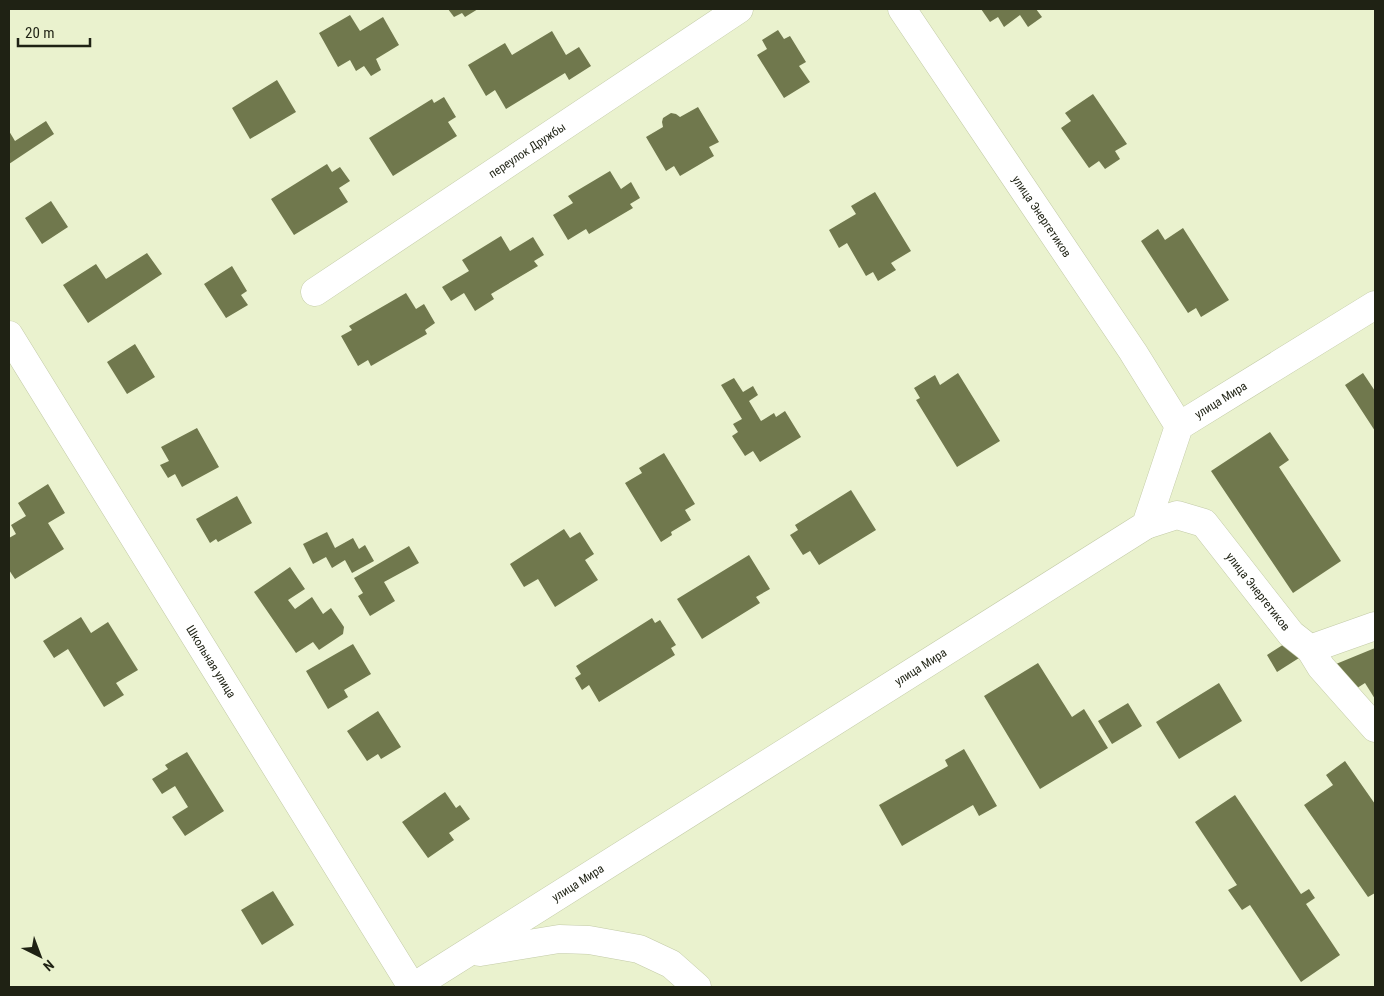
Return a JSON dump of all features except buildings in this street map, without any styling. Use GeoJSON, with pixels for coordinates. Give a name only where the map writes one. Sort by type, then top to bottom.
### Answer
{"type":"FeatureCollection","features":[{"type":"Feature","properties":{"kind":"street","name":"переулок Дружбы"},"geometry":{"type":"LineString","coordinates":[[315,292],[739,9]]}},
{"type":"Feature","properties":{"kind":"street","name":"улица Энергетиков"},"geometry":{"type":"LineString","coordinates":[[902,9],[1133,352],[1179,426]]}},
{"type":"Feature","properties":{"kind":"street","name":"улица Мира"},"geometry":{"type":"LineString","coordinates":[[1179,426],[1375,305]]}},
{"type":"Feature","properties":{"kind":"street","name":"Школьная улица"},"geometry":{"type":"LineString","coordinates":[[9,335],[412,987]]}},
{"type":"Feature","properties":{"kind":"street"},"geometry":{"type":"LineString","coordinates":[[1146,525],[1179,426]]}},
{"type":"Feature","properties":{"kind":"street","name":"улица Энергетиков"},"geometry":{"type":"LineString","coordinates":[[1146,525],[1177,515],[1204,523],[1291,634],[1310,650],[1321,667],[1375,728]]}},
{"type":"Feature","properties":{"kind":"street","name":"улица Мира"},"geometry":{"type":"LineString","coordinates":[[412,987],[1146,525]]}},
{"type":"Feature","properties":{"kind":"street"},"geometry":{"type":"LineString","coordinates":[[1344,637],[1375,616]]}},
{"type":"Feature","properties":{"kind":"street"},"geometry":{"type":"LineString","coordinates":[[1310,650],[1375,626]]}},
{"type":"Feature","properties":{"kind":"street"},"geometry":{"type":"LineString","coordinates":[[464,955],[560,939],[589,940],[639,949],[671,964],[696,987]]}}]}
